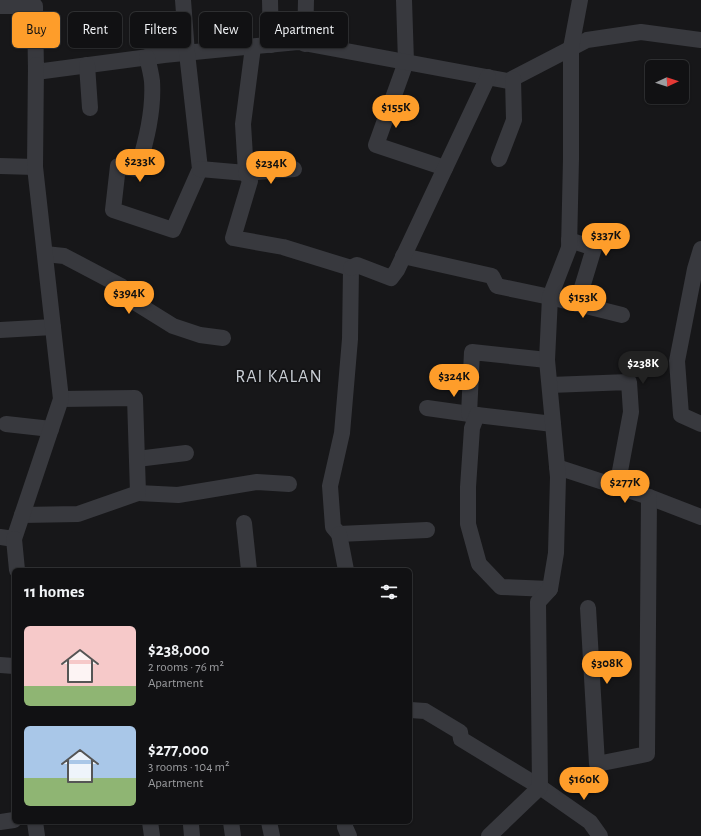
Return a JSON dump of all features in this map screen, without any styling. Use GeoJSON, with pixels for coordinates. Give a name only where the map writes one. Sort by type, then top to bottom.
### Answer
{"type":"FeatureCollection","features":[{"type":"Feature","properties":{"kind":"street"},"geometry":{"type":"LineString","coordinates":[[147,57],[152,81],[151,117],[145,146],[138,169],[118,166],[113,210],[173,230],[200,169],[187,53],[183,0]]}},
{"type":"Feature","properties":{"kind":"street"},"geometry":{"type":"LineString","coordinates":[[270,0],[270,12]]}},
{"type":"Feature","properties":{"kind":"street"},"geometry":{"type":"LineString","coordinates":[[306,0],[306,12]]}},
{"type":"Feature","properties":{"kind":"street"},"geometry":{"type":"LineString","coordinates":[[404,0],[406,62],[376,145],[445,168]]}},
{"type":"Feature","properties":{"kind":"street"},"geometry":{"type":"LineString","coordinates":[[489,836],[540,788],[538,602],[550,589],[556,552],[557,467],[547,360],[550,297],[569,248],[571,48],[580,0]]}},
{"type":"Feature","properties":{"kind":"street"},"geometry":{"type":"LineString","coordinates":[[0,6],[38,5],[35,167],[61,399],[22,515],[7,538],[16,568]]}},
{"type":"Feature","properties":{"kind":"street"},"geometry":{"type":"LineString","coordinates":[[327,48],[508,81],[587,40],[641,32],[701,40]]}},
{"type":"Feature","properties":{"kind":"street"},"geometry":{"type":"LineString","coordinates":[[36,65],[36,72],[147,57],[260,46]]}},
{"type":"Feature","properties":{"kind":"street"},"geometry":{"type":"LineString","coordinates":[[253,47],[243,124],[246,173],[250,181],[233,238],[283,247],[351,268],[357,265],[391,278],[397,270],[488,77]]}},
{"type":"Feature","properties":{"kind":"street"},"geometry":{"type":"LineString","coordinates":[[87,65],[90,108]]}},
{"type":"Feature","properties":{"kind":"street"},"geometry":{"type":"LineString","coordinates":[[499,159],[514,120],[513,79]]}},
{"type":"Feature","properties":{"kind":"street"},"geometry":{"type":"LineString","coordinates":[[0,166],[35,167]]}},
{"type":"Feature","properties":{"kind":"street"},"geometry":{"type":"LineString","coordinates":[[200,169],[246,173],[294,169]]}},
{"type":"Feature","properties":{"kind":"street"},"geometry":{"type":"LineString","coordinates":[[569,240],[594,248],[577,304]]}},
{"type":"Feature","properties":{"kind":"street"},"geometry":{"type":"LineString","coordinates":[[701,250],[695,269],[677,361],[681,415],[701,424]]}},
{"type":"Feature","properties":{"kind":"street"},"geometry":{"type":"LineString","coordinates":[[45,254],[64,256],[121,286],[136,303],[173,326],[200,335],[223,338]]}},
{"type":"Feature","properties":{"kind":"street"},"geometry":{"type":"LineString","coordinates":[[403,256],[492,276],[497,286],[550,297],[622,315]]}},
{"type":"Feature","properties":{"kind":"street"},"geometry":{"type":"LineString","coordinates":[[346,568],[339,534],[332,528],[330,486],[342,433],[350,340],[351,268]]}},
{"type":"Feature","properties":{"kind":"street"},"geometry":{"type":"LineString","coordinates":[[0,330],[53,327]]}},
{"type":"Feature","properties":{"kind":"street"},"geometry":{"type":"LineString","coordinates":[[547,360],[472,352],[473,415],[468,486],[468,524],[479,564],[501,587],[550,589]]}},
{"type":"Feature","properties":{"kind":"street"},"geometry":{"type":"LineString","coordinates":[[550,385],[629,382],[631,412],[617,487]]}},
{"type":"Feature","properties":{"kind":"street"},"geometry":{"type":"LineString","coordinates":[[61,399],[135,398],[138,493]]}},
{"type":"Feature","properties":{"kind":"street"},"geometry":{"type":"LineString","coordinates":[[427,408],[553,424]]}},
{"type":"Feature","properties":{"kind":"street"},"geometry":{"type":"LineString","coordinates":[[6,424],[51,429]]}},
{"type":"Feature","properties":{"kind":"street"},"geometry":{"type":"LineString","coordinates":[[137,459],[186,453]]}},
{"type":"Feature","properties":{"kind":"street"},"geometry":{"type":"LineString","coordinates":[[557,467],[649,497],[701,516]]}},
{"type":"Feature","properties":{"kind":"street"},"geometry":{"type":"LineString","coordinates":[[22,515],[78,514],[138,493],[178,495],[257,482],[289,484]]}},
{"type":"Feature","properties":{"kind":"street"},"geometry":{"type":"LineString","coordinates":[[588,608],[597,764],[647,754],[649,497]]}},
{"type":"Feature","properties":{"kind":"street"},"geometry":{"type":"LineString","coordinates":[[244,522],[249,568]]}},
{"type":"Feature","properties":{"kind":"street"},"geometry":{"type":"LineString","coordinates":[[339,534],[427,530]]}},
{"type":"Feature","properties":{"kind":"street"},"geometry":{"type":"LineString","coordinates":[[0,665],[12,666]]}},
{"type":"Feature","properties":{"kind":"street"},"geometry":{"type":"LineString","coordinates":[[412,710],[425,711],[460,732],[461,739],[540,788],[590,822],[600,836]]}},
{"type":"Feature","properties":{"kind":"street"},"geometry":{"type":"LineString","coordinates":[[0,822],[12,820]]}},
{"type":"Feature","properties":{"kind":"street"},"geometry":{"type":"LineString","coordinates":[[35,824],[37,836]]}},
{"type":"Feature","properties":{"kind":"street"},"geometry":{"type":"LineString","coordinates":[[150,824],[152,836]]}},
{"type":"Feature","properties":{"kind":"street"},"geometry":{"type":"LineString","coordinates":[[231,824],[233,836]]}},
{"type":"Feature","properties":{"kind":"street"},"geometry":{"type":"LineString","coordinates":[[269,824],[272,836]]}},
{"type":"Feature","properties":{"kind":"street"},"geometry":{"type":"LineString","coordinates":[[345,824],[349,836]]}},
{"type":"Feature","properties":{"kind":"district","name":"RAI KALAN"},"geometry":{"type":"Point","coordinates":[279,376]}}]}
